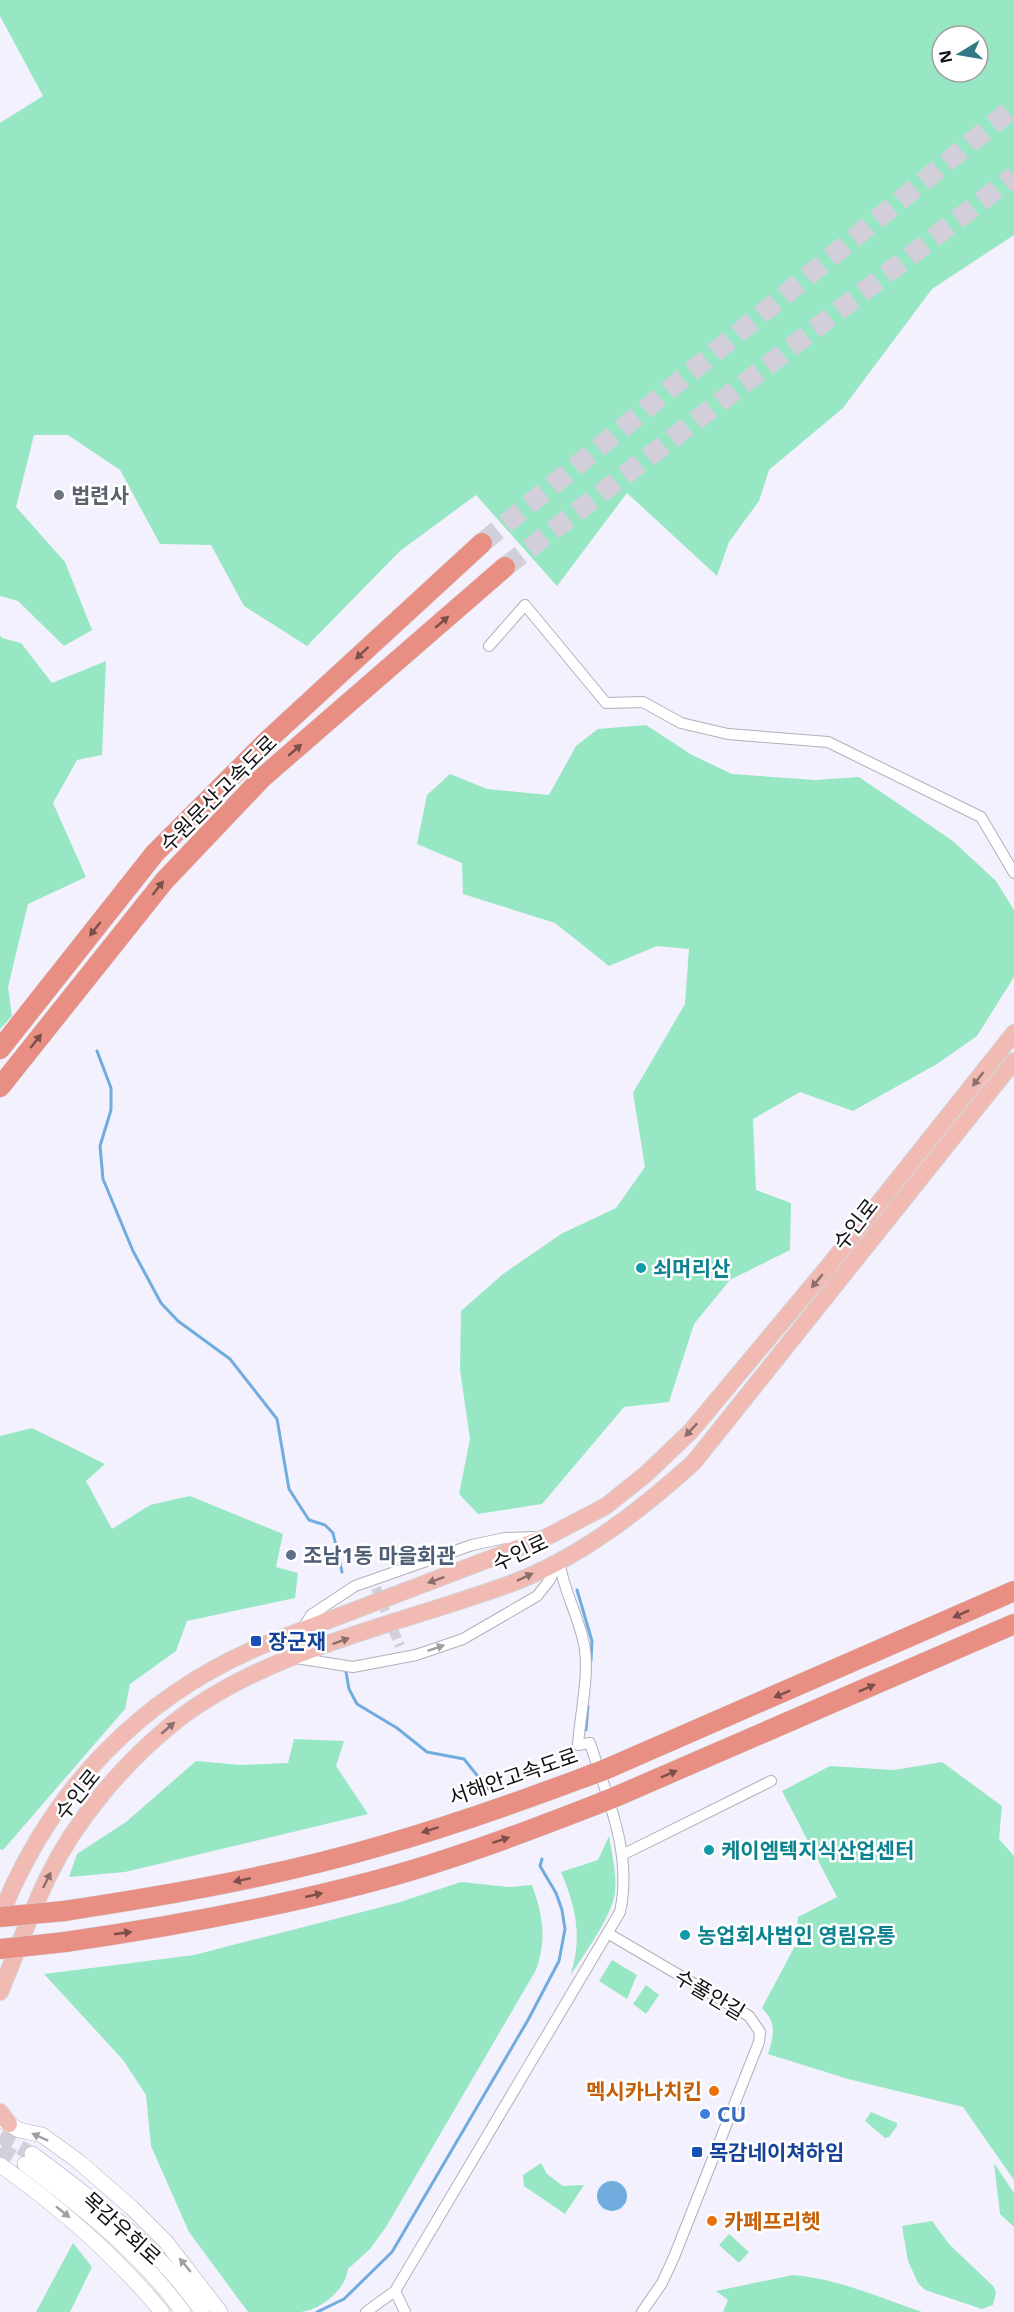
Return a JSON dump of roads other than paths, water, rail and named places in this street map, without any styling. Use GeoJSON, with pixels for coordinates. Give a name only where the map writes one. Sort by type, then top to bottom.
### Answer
{"type":"FeatureCollection","features":[{"type":"Feature","properties":{"kind":"highway","name":"수원문산고속도로"},"geometry":{"type":"LineString","coordinates":[[0,1048],[155,853],[269,739],[482,543]]}},
{"type":"Feature","properties":{"kind":"highway","name":"수원문산고속도로"},"geometry":{"type":"LineString","coordinates":[[0,1087],[165,880],[262,778],[505,567]]}},
{"type":"Feature","properties":{"kind":"highway","name":"서해안고속도로"},"geometry":{"type":"LineString","coordinates":[[0,1917],[64,1911],[245,1880],[377,1847],[515,1803],[604,1770],[1014,1591]]}},
{"type":"Feature","properties":{"kind":"highway"},"geometry":{"type":"LineString","coordinates":[[0,1949],[245,1912],[376,1880],[525,1832],[615,1797],[1014,1624]]}},
{"type":"Feature","properties":{"kind":"main road","name":"수인로"},"geometry":{"type":"LineString","coordinates":[[0,1917],[22,1867],[44,1826],[75,1785],[116,1741],[157,1705],[224,1661],[547,1537],[606,1506],[646,1474],[691,1431],[834,1259],[1014,1034]]}},
{"type":"Feature","properties":{"kind":"main road","name":"수인로"},"geometry":{"type":"LineString","coordinates":[[0,1992],[48,1877],[70,1839],[128,1767],[170,1726],[196,1706],[296,1658],[412,1615],[509,1584],[560,1560],[608,1531],[655,1497],[694,1462],[1014,1061]]}},
{"type":"Feature","properties":{"kind":"main road"},"geometry":{"type":"LineString","coordinates":[[3,2118],[20,2130],[42,2135],[78,2161],[132,2208],[166,2242],[220,2312]]}},
{"type":"Feature","properties":{"kind":"main road","name":"목감우회로"},"geometry":{"type":"LineString","coordinates":[[183,2312],[147,2267],[29,2159],[137,2237],[189,2293],[202,2312]]}},
{"type":"Feature","properties":{"kind":"main road"},"geometry":{"type":"LineString","coordinates":[[0,2164],[83,2228],[133,2277],[162,2312]]}},
{"type":"Feature","properties":{"kind":"street"},"geometry":{"type":"LineString","coordinates":[[489,646],[525,605],[606,703],[643,702],[681,723],[728,734],[828,742],[981,817],[1014,873]]}},
{"type":"Feature","properties":{"kind":"street"},"geometry":{"type":"LineString","coordinates":[[302,1630],[311,1615],[355,1586],[374,1584],[472,1545],[505,1538],[547,1537]]}},
{"type":"Feature","properties":{"kind":"street"},"geometry":{"type":"LineString","coordinates":[[296,1658],[353,1667],[403,1657],[463,1639],[537,1596],[549,1581],[560,1560]]}},
{"type":"Feature","properties":{"kind":"street"},"geometry":{"type":"LineString","coordinates":[[366,2312],[395,2291],[620,1912],[625,1891],[619,1833],[590,1743],[578,1745],[585,1646],[576,1609],[562,1582],[560,1560]]}},
{"type":"Feature","properties":{"kind":"street"},"geometry":{"type":"LineString","coordinates":[[400,1646],[403,1657]]}},
{"type":"Feature","properties":{"kind":"street"},"geometry":{"type":"LineString","coordinates":[[622,1855],[771,1781]]}},
{"type":"Feature","properties":{"kind":"street","name":"수풀안길"},"geometry":{"type":"LineString","coordinates":[[609,1934],[749,2016],[759,2032],[759,2042],[678,2248],[662,2283],[642,2312]]}},
{"type":"Feature","properties":{"kind":"street"},"geometry":{"type":"LineString","coordinates":[[395,2291],[405,2312]]}},
{"type":"Feature","properties":{"kind":"water"},"geometry":{"type":"Polygon","coordinates":[[[612,2181],[623,2185],[627,2196],[623,2207],[612,2211],[601,2207],[597,2196],[601,2185],[612,2181]]]}},
{"type":"Feature","properties":{"kind":"waterway"},"geometry":{"type":"LineString","coordinates":[[97,1051],[111,1088],[111,1110],[100,1146],[103,1179],[133,1251],[161,1303],[178,1321],[230,1359],[277,1419],[289,1489],[309,1520],[325,1525],[333,1533],[342,1572]]}},
{"type":"Feature","properties":{"kind":"waterway"},"geometry":{"type":"LineString","coordinates":[[577,1590],[592,1641],[591,1661]]}},
{"type":"Feature","properties":{"kind":"waterway"},"geometry":{"type":"LineString","coordinates":[[346,1672],[349,1689],[357,1704],[397,1728],[427,1752],[464,1759],[488,1789]]}},
{"type":"Feature","properties":{"kind":"waterway"},"geometry":{"type":"LineString","coordinates":[[586,1730],[588,1706]]}},
{"type":"Feature","properties":{"kind":"waterway"},"geometry":{"type":"LineString","coordinates":[[317,2312],[344,2299],[392,2252],[528,2020],[559,1961],[565,1929],[562,1910],[556,1893],[540,1866],[542,1859]]}},
{"type":"Feature","properties":{"kind":"tunnel"},"geometry":{"type":"LineString","coordinates":[[482,543],[1014,107]]}},
{"type":"Feature","properties":{"kind":"tunnel"},"geometry":{"type":"LineString","coordinates":[[505,567],[1014,176]]}},
{"type":"Feature","properties":{"kind":"tunnel"},"geometry":{"type":"LineString","coordinates":[[376,1588],[400,1646]]}},
{"type":"Feature","properties":{"kind":"tunnel"},"geometry":{"type":"LineString","coordinates":[[0,2136],[32,2154]]}},
{"type":"Feature","properties":{"kind":"tunnel"},"geometry":{"type":"LineString","coordinates":[[0,2149],[25,2164]]}},
{"type":"Feature","properties":{"kind":"place","name":"법련사"},"geometry":{"type":"Point","coordinates":[59,495]}},
{"type":"Feature","properties":{"kind":"place","name":"쇠머리산"},"geometry":{"type":"Point","coordinates":[641,1268]}},
{"type":"Feature","properties":{"kind":"place","name":"조남1동 마을회관"},"geometry":{"type":"Point","coordinates":[291,1555]}},
{"type":"Feature","properties":{"kind":"place","name":"장군재"},"geometry":{"type":"Point","coordinates":[256,1641]}},
{"type":"Feature","properties":{"kind":"place","name":"케이엠텍지식산업센터"},"geometry":{"type":"Point","coordinates":[709,1850]}},
{"type":"Feature","properties":{"kind":"place","name":"농업회사법인 영림유통"},"geometry":{"type":"Point","coordinates":[685,1935]}},
{"type":"Feature","properties":{"kind":"place","name":"멕시카나치킨"},"geometry":{"type":"Point","coordinates":[714,2091]}},
{"type":"Feature","properties":{"kind":"place","name":"CU"},"geometry":{"type":"Point","coordinates":[705,2114]}},
{"type":"Feature","properties":{"kind":"place","name":"목감네이쳐하임"},"geometry":{"type":"Point","coordinates":[697,2152]}},
{"type":"Feature","properties":{"kind":"place","name":"카페프리헷"},"geometry":{"type":"Point","coordinates":[712,2221]}}]}
